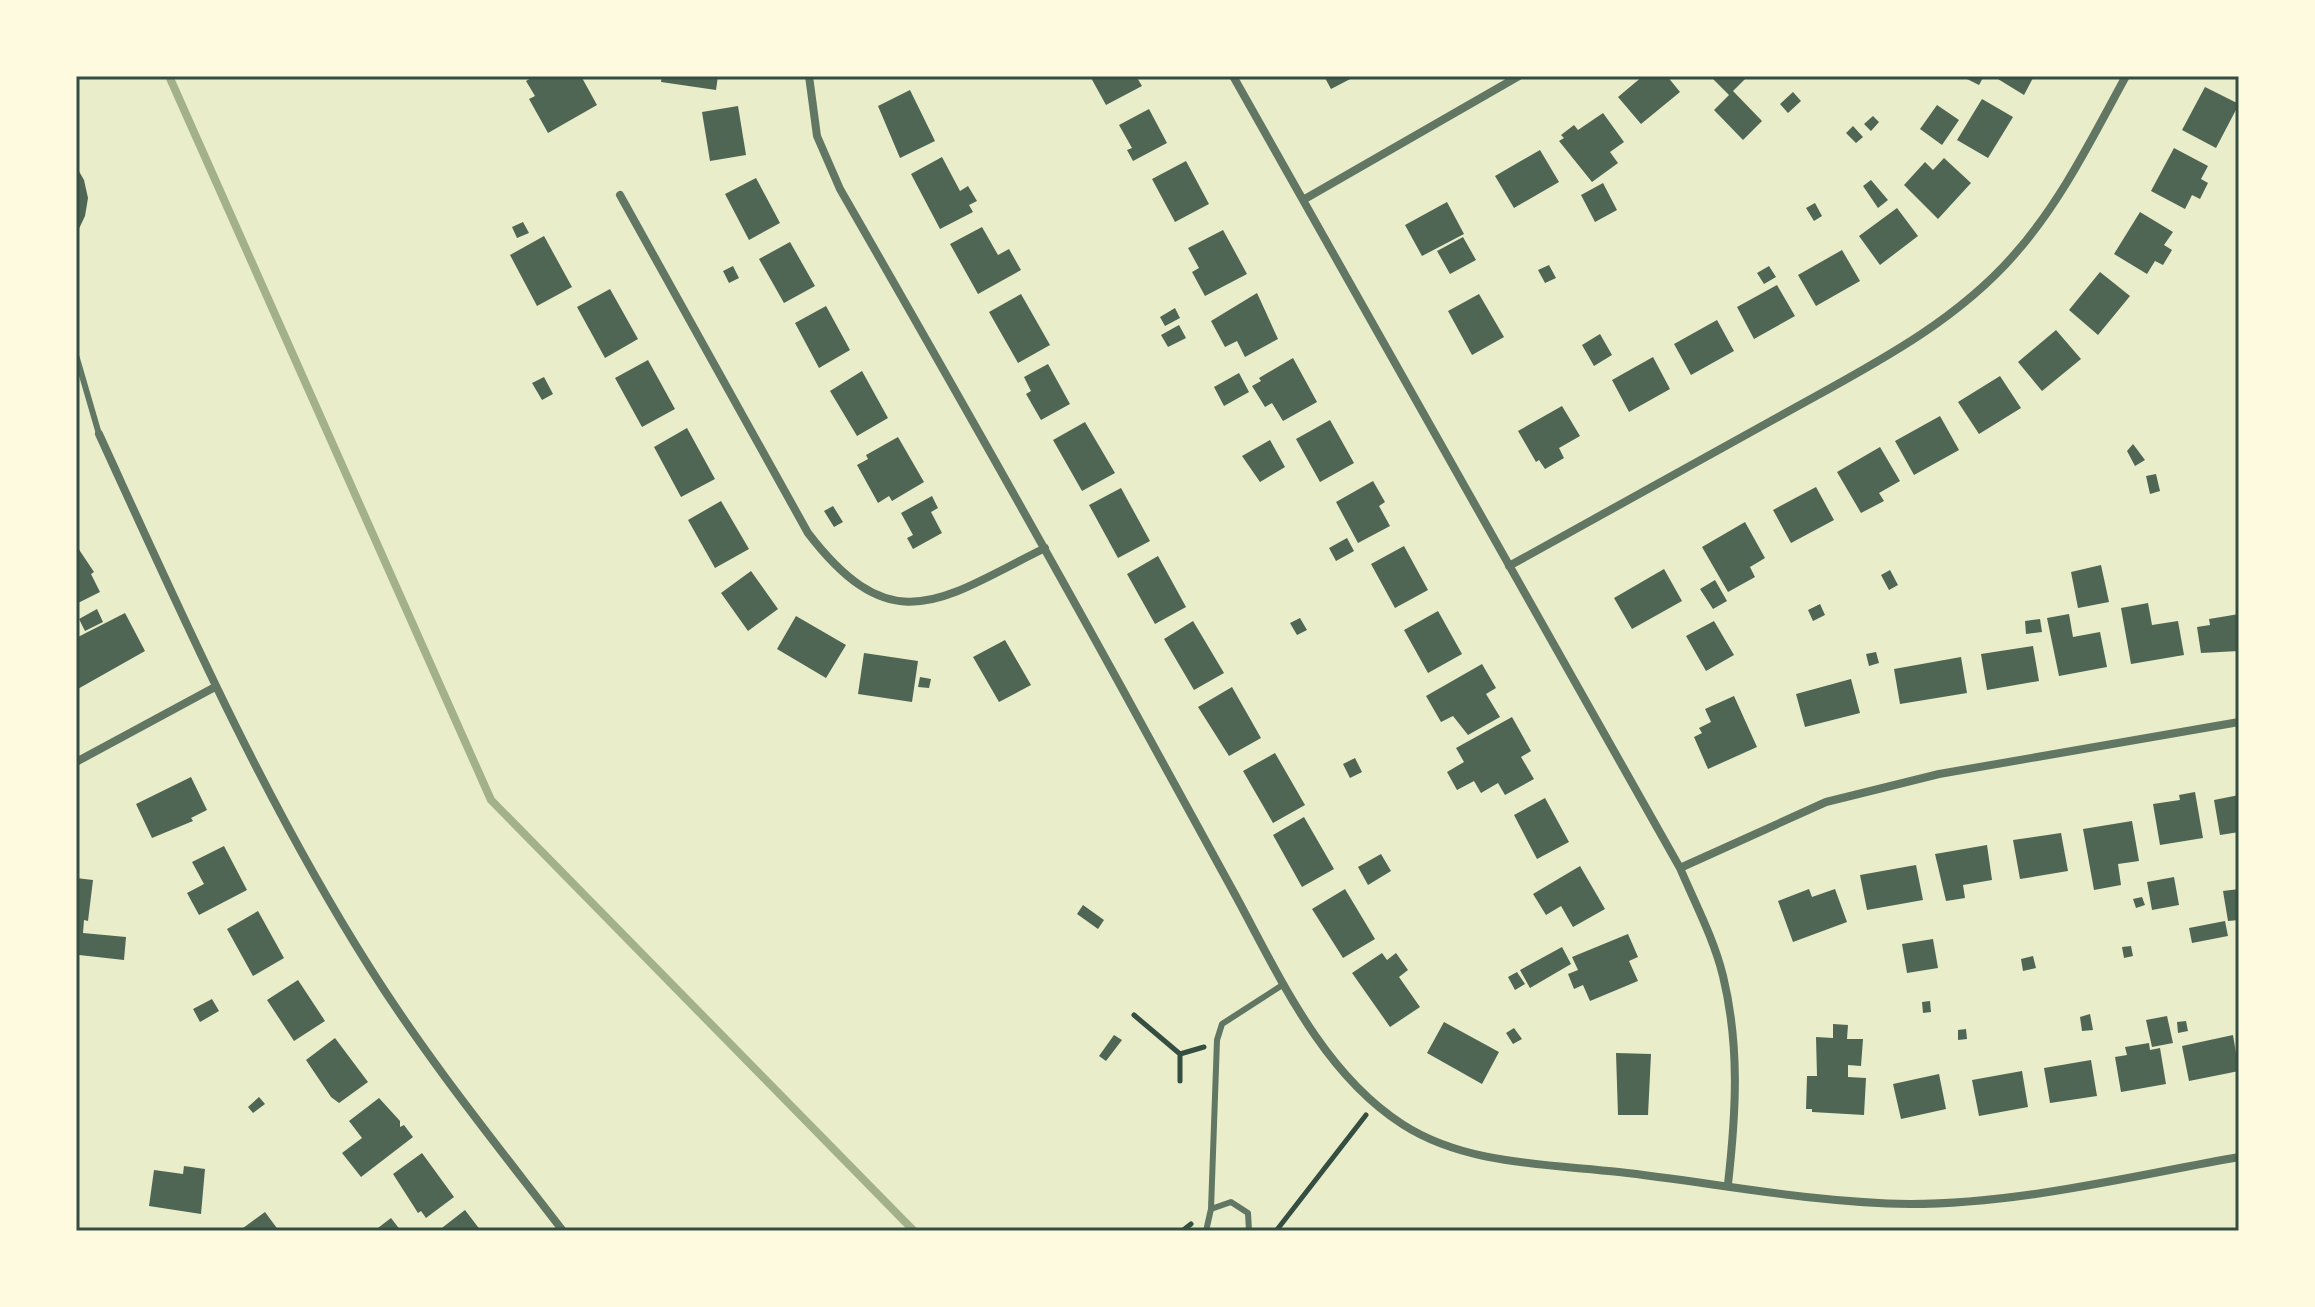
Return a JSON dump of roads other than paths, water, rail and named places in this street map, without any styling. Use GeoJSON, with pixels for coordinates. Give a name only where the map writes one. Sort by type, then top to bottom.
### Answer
{"type":"FeatureCollection","features":[{"type":"Feature","properties":{"kind":"street"},"geometry":{"type":"LineString","coordinates":[[809,76],[817,136],[840,189],[1045,548],[1284,984],[1331,1057],[1375,1103],[1402,1124],[1444,1146],[1500,1159],[1728,1184],[1814,1198],[1910,1204],[1991,1200],[2239,1157]]}},
{"type":"Feature","properties":{"kind":"street"},"geometry":{"type":"LineString","coordinates":[[1233,76],[1680,868],[1722,974],[1731,1018],[1736,1112],[1728,1184]]}},
{"type":"Feature","properties":{"kind":"street"},"geometry":{"type":"LineString","coordinates":[[1303,200],[1519,76]]}},
{"type":"Feature","properties":{"kind":"street"},"geometry":{"type":"LineString","coordinates":[[1509,566],[1917,338],[1968,301],[2014,255],[2068,183],[2126,76]]}},
{"type":"Feature","properties":{"kind":"street"},"geometry":{"type":"LineString","coordinates":[[620,195],[808,533],[836,569],[878,595],[893,601],[919,603],[944,598],[1045,548]]}},
{"type":"Feature","properties":{"kind":"street"},"geometry":{"type":"LineString","coordinates":[[99,434],[215,687],[370,969],[472,1114],[563,1231]]}},
{"type":"Feature","properties":{"kind":"street"},"geometry":{"type":"LineString","coordinates":[[76,762],[215,687]]}},
{"type":"Feature","properties":{"kind":"street"},"geometry":{"type":"LineString","coordinates":[[1680,868],[1826,802],[1939,774],[2239,722]]}},
{"type":"Feature","properties":{"kind":"lane"},"geometry":{"type":"LineString","coordinates":[[76,355],[99,434]]}},
{"type":"Feature","properties":{"kind":"lane"},"geometry":{"type":"LineString","coordinates":[[1206,1231],[1211,1209],[1217,1040],[1222,1024],[1284,984]]}},
{"type":"Feature","properties":{"kind":"lane"},"geometry":{"type":"LineString","coordinates":[[1211,1209],[1223,1202],[1237,1204],[1248,1213],[1249,1231]]}},
{"type":"Feature","properties":{"kind":"waterway"},"geometry":{"type":"LineString","coordinates":[[169,76],[491,800],[914,1231]]}}]}
